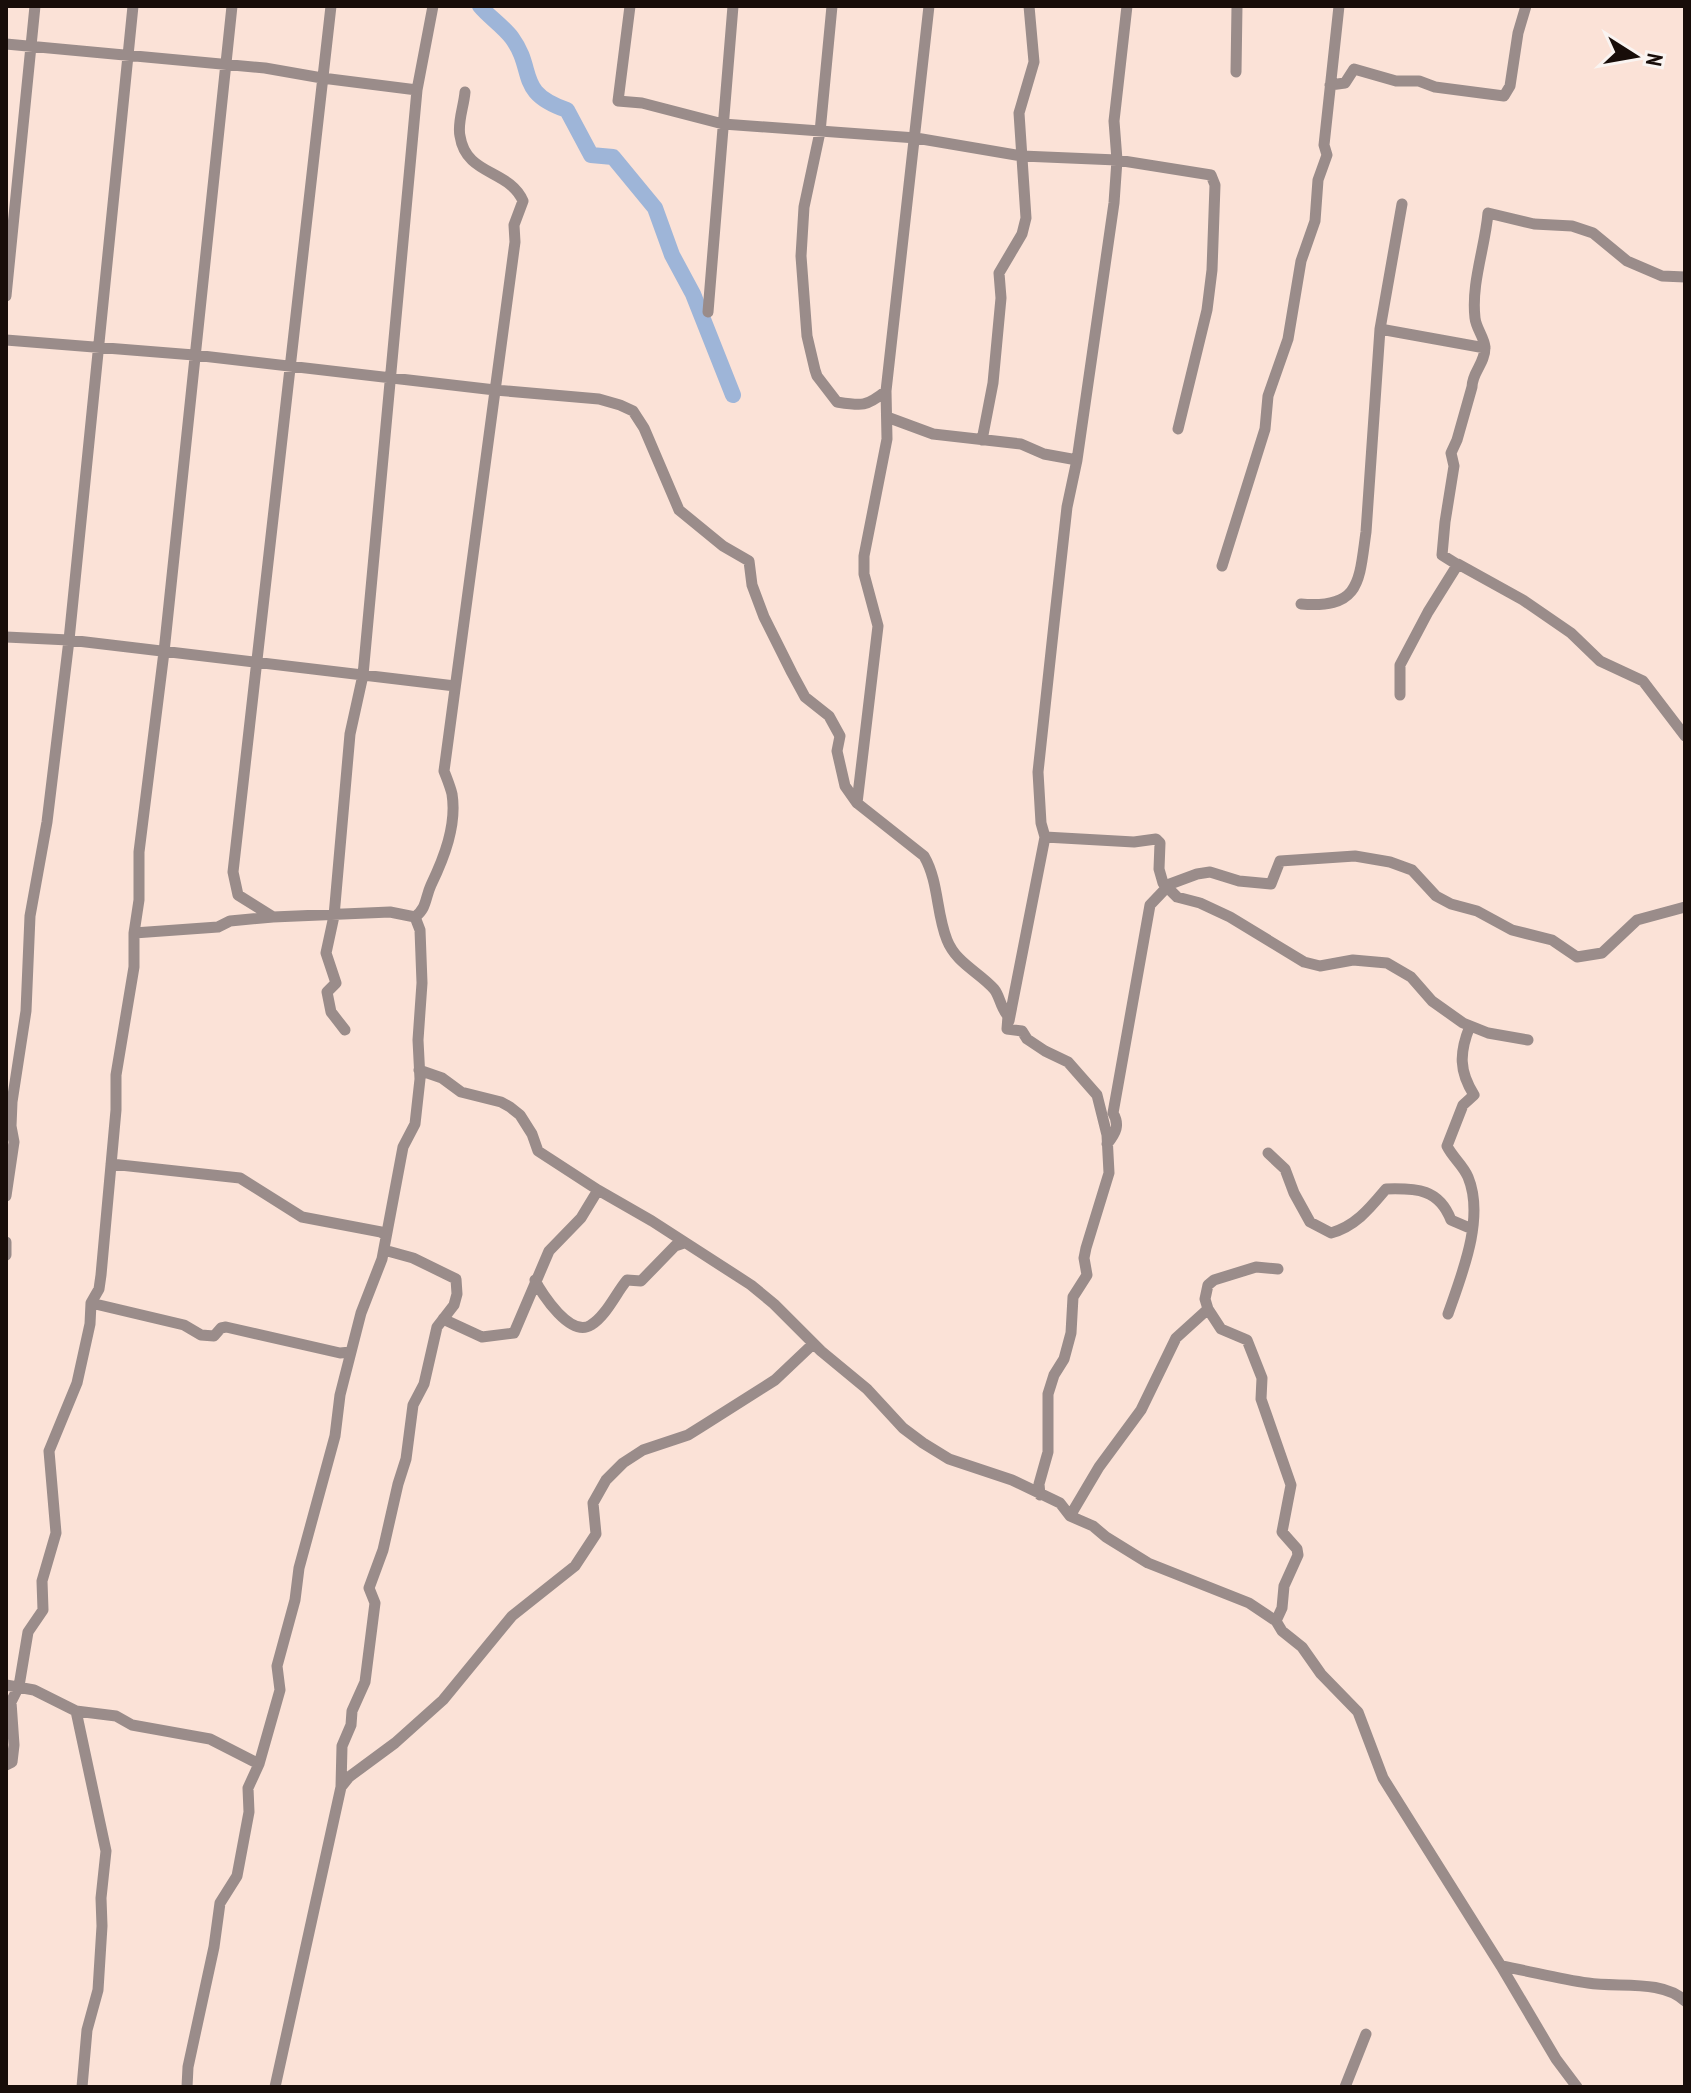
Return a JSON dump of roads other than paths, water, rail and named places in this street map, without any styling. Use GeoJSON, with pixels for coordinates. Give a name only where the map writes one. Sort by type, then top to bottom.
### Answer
{"type":"FeatureCollection","features":[{"type":"Feature","properties":{"kind":"street"},"geometry":{"type":"LineString","coordinates":[[6,296],[35,6]]}},
{"type":"Feature","properties":{"kind":"street"},"geometry":{"type":"LineString","coordinates":[[6,1196],[14,1142],[12,1102],[26,1011],[30,916],[47,822],[69,640],[133,6]]}},
{"type":"Feature","properties":{"kind":"street"},"geometry":{"type":"LineString","coordinates":[[6,1765],[13,1761],[11,1702],[19,1686],[26,1655],[25,1642],[43,1610],[42,1581],[56,1533],[49,1451],[77,1383],[90,1324],[91,1303],[99,1289],[118,1060],[134,967],[139,852],[164,652],[232,6]]}},
{"type":"Feature","properties":{"kind":"street"},"geometry":{"type":"LineString","coordinates":[[273,917],[238,895],[233,872],[331,6]]}},
{"type":"Feature","properties":{"kind":"street"},"geometry":{"type":"LineString","coordinates":[[345,1030],[331,1012],[327,992],[336,983],[326,953],[334,916],[347,753],[363,675],[417,90],[433,6]]}},
{"type":"Feature","properties":{"kind":"street"},"geometry":{"type":"LineString","coordinates":[[630,6],[618,101],[642,103],[723,124],[916,138],[1022,156],[1117,160],[1204,173],[1214,180],[1212,270],[1207,310],[1178,429]]}},
{"type":"Feature","properties":{"kind":"street"},"geometry":{"type":"LineString","coordinates":[[708,312],[733,6]]}},
{"type":"Feature","properties":{"kind":"street"},"geometry":{"type":"LineString","coordinates":[[832,6],[820,132],[804,207],[801,256],[807,336],[817,376],[837,402],[860,406],[872,402],[886,391]]}},
{"type":"Feature","properties":{"kind":"street"},"geometry":{"type":"LineString","coordinates":[[857,803],[878,626],[864,574],[864,556],[887,439],[886,391],[929,6]]}},
{"type":"Feature","properties":{"kind":"street"},"geometry":{"type":"LineString","coordinates":[[982,440],[993,383],[1001,298],[999,273],[1022,234],[1026,218],[1019,113],[1034,62],[1029,6]]}},
{"type":"Feature","properties":{"kind":"street"},"geometry":{"type":"LineString","coordinates":[[1007,1029],[1045,837],[1038,772],[1067,507],[1077,460],[1112,218],[1117,160],[1114,121],[1127,6]]}},
{"type":"Feature","properties":{"kind":"street"},"geometry":{"type":"LineString","coordinates":[[1236,72],[1237,6]]}},
{"type":"Feature","properties":{"kind":"street"},"geometry":{"type":"LineString","coordinates":[[1222,566],[1265,429],[1268,396],[1288,339],[1301,261],[1314,229],[1318,180],[1327,155],[1324,145],[1339,6]]}},
{"type":"Feature","properties":{"kind":"street"},"geometry":{"type":"LineString","coordinates":[[1330,85],[1345,83],[1354,69],[1396,81],[1419,81],[1435,87],[1504,96],[1510,86],[1518,33],[1526,6]]}},
{"type":"Feature","properties":{"kind":"street"},"geometry":{"type":"LineString","coordinates":[[6,44],[265,68],[417,90]]}},
{"type":"Feature","properties":{"kind":"street"},"geometry":{"type":"LineString","coordinates":[[134,933],[218,927],[230,921],[273,917],[390,912],[415,917],[423,911],[447,846],[453,802],[444,771],[515,242],[514,225],[523,201],[519,192],[468,159],[459,134],[465,92]]}},
{"type":"Feature","properties":{"kind":"street"},"geometry":{"type":"LineString","coordinates":[[1301,604],[1321,606],[1345,600],[1354,589],[1366,532],[1380,329],[1402,204]]}},
{"type":"Feature","properties":{"kind":"street"},"geometry":{"type":"LineString","coordinates":[[1685,277],[1662,276],[1627,261],[1593,233],[1572,226],[1534,224],[1488,213],[1475,307],[1475,319],[1485,348],[1481,367],[1472,378],[1472,387],[1451,453],[1454,466],[1442,555],[1523,600],[1571,633],[1600,661],[1643,681],[1685,736]]}},
{"type":"Feature","properties":{"kind":"street"},"geometry":{"type":"LineString","coordinates":[[1380,329],[1485,348]]}},
{"type":"Feature","properties":{"kind":"street"},"geometry":{"type":"LineString","coordinates":[[6,340],[194,355],[290,368],[599,399],[633,411],[644,428],[679,510],[723,546],[749,561],[752,585],[764,617],[792,673],[805,697],[829,716],[840,736],[837,751],[845,786],[857,803],[924,856],[939,900],[946,939],[963,963],[997,991],[1000,1007],[1008,1016],[1007,1029]]}},
{"type":"Feature","properties":{"kind":"street"},"geometry":{"type":"LineString","coordinates":[[887,417],[933,434],[1021,444],[1044,454],[1077,460]]}},
{"type":"Feature","properties":{"kind":"street"},"geometry":{"type":"LineString","coordinates":[[1400,695],[1400,665],[1458,565]]}},
{"type":"Feature","properties":{"kind":"street"},"geometry":{"type":"LineString","coordinates":[[6,637],[69,640],[455,686]]}},
{"type":"Feature","properties":{"kind":"street"},"geometry":{"type":"LineString","coordinates":[[1045,837],[1134,842],[1156,839],[1160,843],[1159,869],[1166,887],[1177,897],[1200,903],[1230,917],[1304,962],[1320,966],[1353,960],[1387,963],[1411,977],[1439,1006],[1470,1026],[1498,1036],[1528,1040]]}},
{"type":"Feature","properties":{"kind":"street"},"geometry":{"type":"LineString","coordinates":[[1107,1144],[1117,1129],[1118,1121],[1113,1113],[1150,905],[1166,887],[1197,874],[1210,872],[1239,881],[1271,884],[1280,861],[1355,856],[1390,862],[1412,870],[1436,896],[1451,904],[1477,911],[1512,930],[1552,940],[1577,957],[1602,953],[1637,920],[1685,907]]}},
{"type":"Feature","properties":{"kind":"street"},"geometry":{"type":"LineString","coordinates":[[187,2087],[187,2071],[214,1947],[220,1903],[237,1876],[249,1812],[248,1788],[259,1764],[280,1690],[277,1666],[295,1600],[299,1568],[335,1436],[340,1395],[361,1313],[384,1250],[403,1147],[415,1124],[420,1079],[418,1040],[422,983],[420,930],[415,917]]}},
{"type":"Feature","properties":{"kind":"street"},"geometry":{"type":"LineString","coordinates":[[1448,1314],[1476,1207],[1470,1182],[1447,1146],[1463,1105],[1474,1095],[1461,1069],[1461,1057],[1470,1026]]}},
{"type":"Feature","properties":{"kind":"street"},"geometry":{"type":"LineString","coordinates":[[1007,1029],[1022,1031],[1027,1039],[1068,1062],[1091,1086],[1104,1120],[1107,1144],[1109,1173],[1086,1248],[1087,1275],[1073,1297],[1071,1333],[1064,1359],[1054,1375],[1048,1394],[1048,1452],[1039,1484],[1040,1495]]}},
{"type":"Feature","properties":{"kind":"street"},"geometry":{"type":"LineString","coordinates":[[419,1070],[442,1078],[461,1092],[510,1107],[520,1115],[538,1151],[751,1285],[813,1344],[867,1389],[903,1428],[923,1443],[949,1459],[1012,1480],[1060,1503],[1070,1516],[1093,1526],[1148,1563],[1249,1603],[1276,1621],[1358,1712],[1383,1778],[1556,2059],[1577,2087]]}},
{"type":"Feature","properties":{"kind":"street"},"geometry":{"type":"LineString","coordinates":[[1268,1153],[1285,1169],[1310,1222],[1331,1233],[1348,1228],[1386,1189],[1434,1194],[1445,1203],[1451,1220],[1472,1229]]}},
{"type":"Feature","properties":{"kind":"street"},"geometry":{"type":"LineString","coordinates":[[111,1164],[240,1178],[302,1217],[381,1232],[386,1236]]}},
{"type":"Feature","properties":{"kind":"street"},"geometry":{"type":"LineString","coordinates":[[443,1319],[482,1337],[514,1333],[549,1251],[581,1218],[598,1190]]}},
{"type":"Feature","properties":{"kind":"street"},"geometry":{"type":"LineString","coordinates":[[6,1242],[6,1255]]}},
{"type":"Feature","properties":{"kind":"street"},"geometry":{"type":"LineString","coordinates":[[535,1280],[544,1299],[561,1315],[572,1324],[590,1327],[627,1280],[641,1281],[675,1246],[684,1243]]}},
{"type":"Feature","properties":{"kind":"street"},"geometry":{"type":"LineString","coordinates":[[275,2087],[341,1787],[342,1746],[351,1725],[352,1711],[365,1682],[375,1603],[369,1588],[383,1550],[406,1459],[413,1405],[424,1384],[437,1327],[454,1305],[457,1294],[456,1279],[413,1258],[384,1250]]}},
{"type":"Feature","properties":{"kind":"street"},"geometry":{"type":"LineString","coordinates":[[1276,1621],[1282,1608],[1284,1586],[1298,1555],[1297,1549],[1282,1532],[1291,1485],[1261,1399],[1262,1378],[1249,1344],[1245,1338],[1221,1329],[1205,1299],[1208,1285],[1214,1280],[1256,1267],[1278,1269]]}},
{"type":"Feature","properties":{"kind":"street"},"geometry":{"type":"LineString","coordinates":[[91,1303],[184,1325],[201,1335],[214,1336],[226,1327],[340,1353],[351,1352]]}},
{"type":"Feature","properties":{"kind":"street"},"geometry":{"type":"LineString","coordinates":[[1070,1516],[1099,1467],[1141,1410],[1176,1338],[1208,1309]]}},
{"type":"Feature","properties":{"kind":"street"},"geometry":{"type":"LineString","coordinates":[[341,1787],[349,1777],[395,1743],[443,1700],[512,1616],[575,1566],[596,1534],[595,1496],[623,1463],[643,1450],[688,1435],[704,1425],[775,1380],[813,1344]]}},
{"type":"Feature","properties":{"kind":"street"},"geometry":{"type":"LineString","coordinates":[[6,1685],[43,1693],[76,1711],[116,1716],[132,1725],[210,1739],[259,1764]]}},
{"type":"Feature","properties":{"kind":"street"},"geometry":{"type":"LineString","coordinates":[[76,1711],[106,1851],[98,1990],[87,2030],[82,2087]]}},
{"type":"Feature","properties":{"kind":"street"},"geometry":{"type":"LineString","coordinates":[[1501,1966],[1586,1983],[1673,1992],[1685,2001]]}},
{"type":"Feature","properties":{"kind":"street"},"geometry":{"type":"LineString","coordinates":[[1345,2087],[1366,2034]]}},
{"type":"Feature","properties":{"kind":"waterway"},"geometry":{"type":"LineString","coordinates":[[480,6],[512,38],[533,88],[540,96],[567,110],[591,155],[613,157],[655,208],[672,255],[693,294],[733,395]]}}]}
